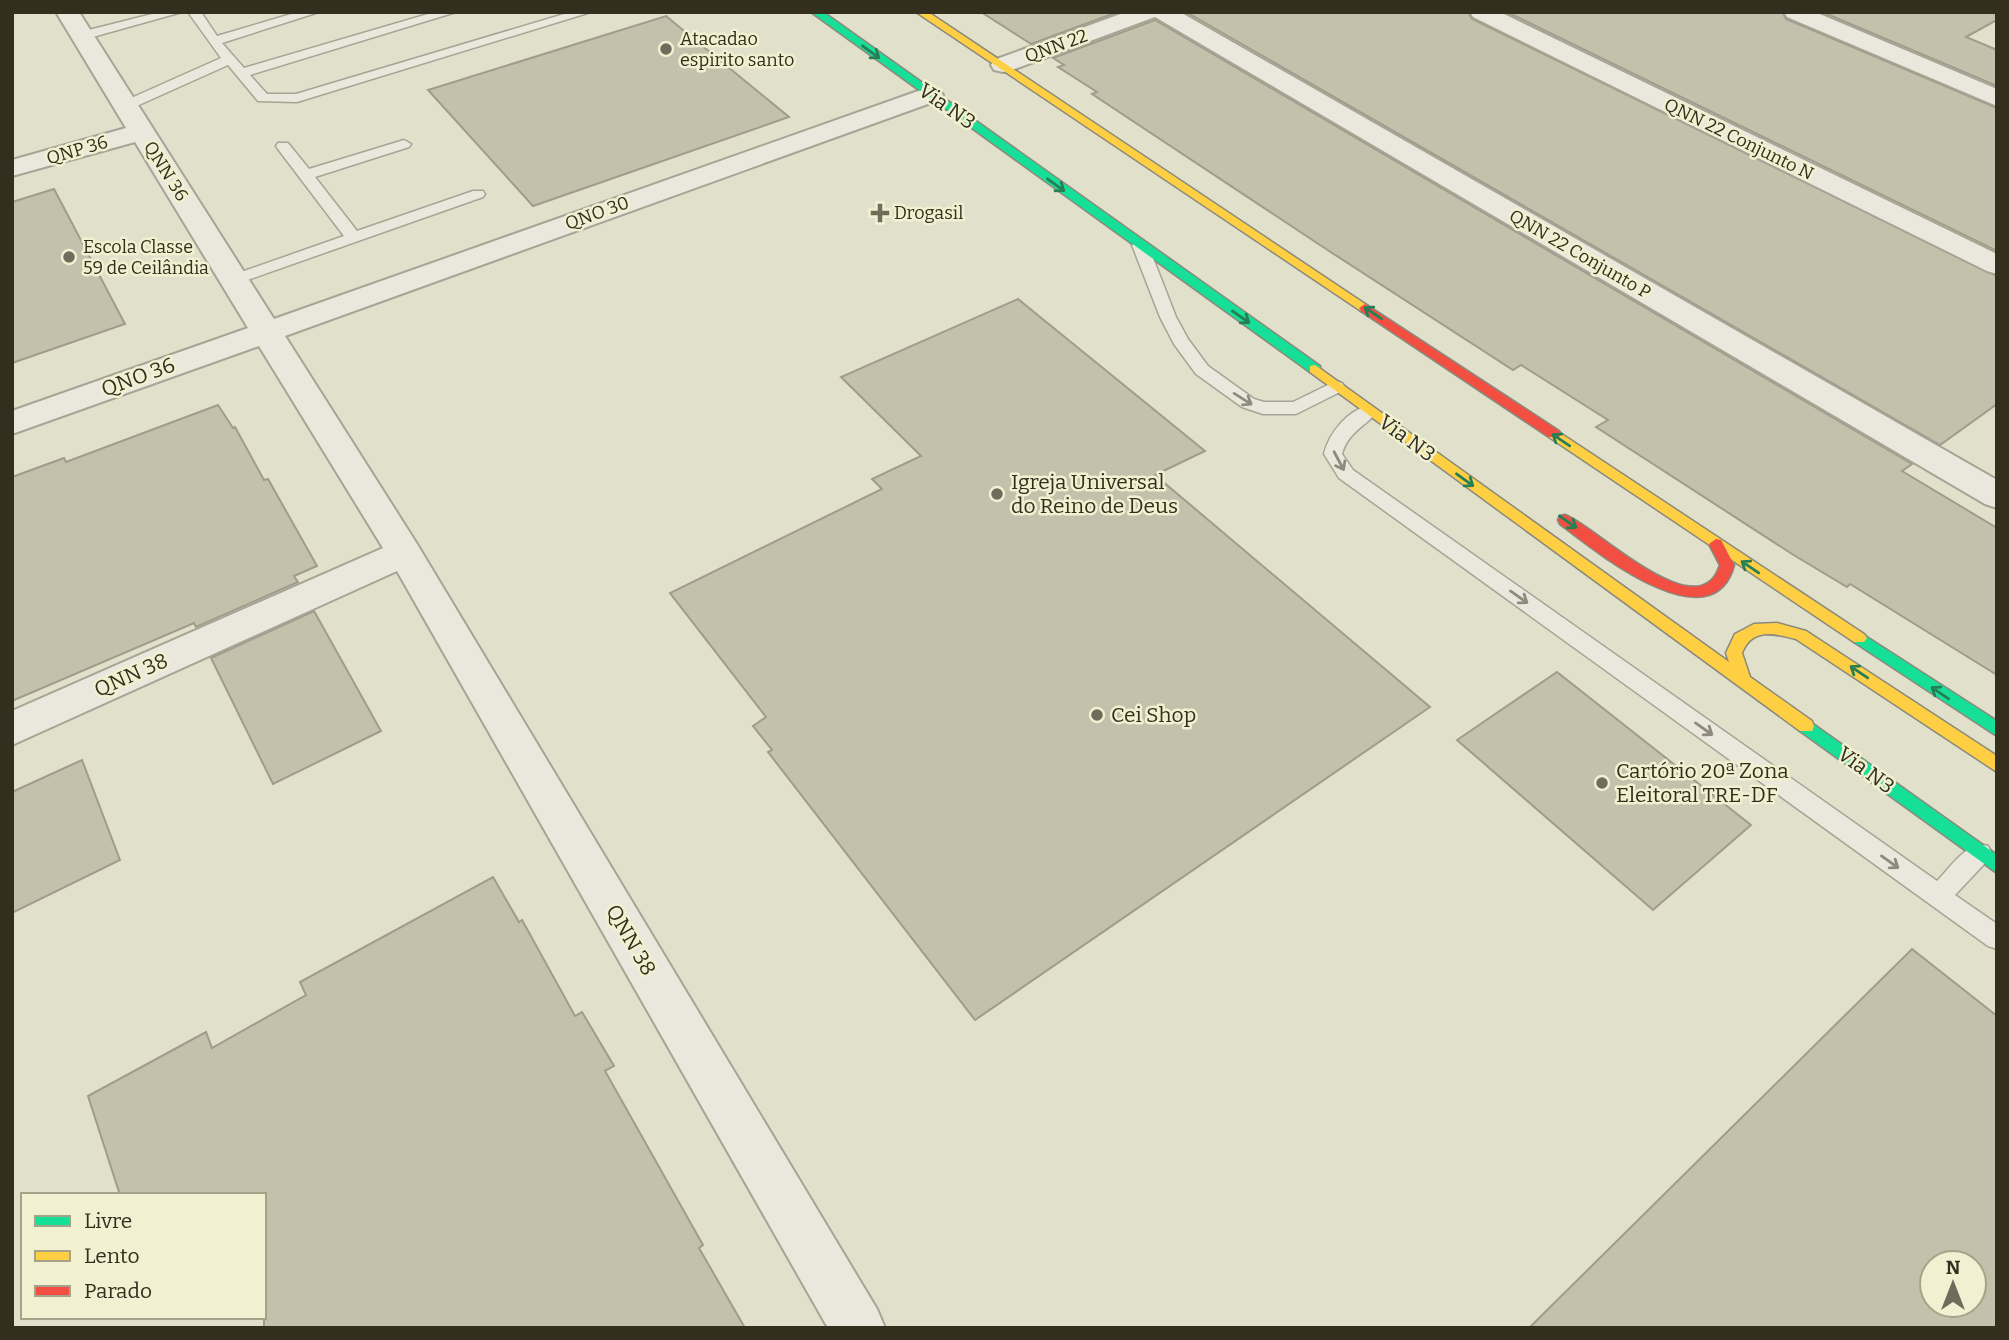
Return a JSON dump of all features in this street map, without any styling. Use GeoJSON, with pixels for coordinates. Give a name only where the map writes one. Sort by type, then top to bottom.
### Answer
{"type":"FeatureCollection","features":[{"type":"Feature","properties":{"kind":"main road","name":"Via N3"},"geometry":{"type":"LineString","coordinates":[[816,12],[1281,345],[1988,859]]}},
{"type":"Feature","properties":{"kind":"main road"},"geometry":{"type":"LineString","coordinates":[[921,12],[1997,730]]}},
{"type":"Feature","properties":{"kind":"main road"},"geometry":{"type":"LineString","coordinates":[[1281,345],[1389,402]]}},
{"type":"Feature","properties":{"kind":"main road"},"geometry":{"type":"LineString","coordinates":[[1547,508],[1648,578],[1681,590],[1706,589],[1723,579],[1727,568],[1725,556],[1716,544]]}},
{"type":"Feature","properties":{"kind":"main road"},"geometry":{"type":"LineString","coordinates":[[1744,682],[1734,666],[1733,652],[1738,640],[1751,631],[1767,628],[1806,636],[1997,765]]}},
{"type":"Feature","properties":{"kind":"street","name":"QNN 36"},"geometry":{"type":"LineString","coordinates":[[67,12],[265,331]]}},
{"type":"Feature","properties":{"kind":"street","name":"QNN 22"},"geometry":{"type":"LineString","coordinates":[[1003,65],[1148,12]]}},
{"type":"Feature","properties":{"kind":"street","name":"QNN 22 Conjunto P"},"geometry":{"type":"LineString","coordinates":[[1163,12],[1997,496]]}},
{"type":"Feature","properties":{"kind":"street","name":"QNN 22 Conjunto N"},"geometry":{"type":"LineString","coordinates":[[1481,12],[1997,265]]}},
{"type":"Feature","properties":{"kind":"street"},"geometry":{"type":"LineString","coordinates":[[1795,12],[1997,98]]}},
{"type":"Feature","properties":{"kind":"street","name":"QNO 30"},"geometry":{"type":"LineString","coordinates":[[265,331],[930,95]]}},
{"type":"Feature","properties":{"kind":"street","name":"QNP 36"},"geometry":{"type":"LineString","coordinates":[[12,168],[141,132]]}},
{"type":"Feature","properties":{"kind":"street","name":"QNO 36"},"geometry":{"type":"LineString","coordinates":[[12,423],[265,331]]}},
{"type":"Feature","properties":{"kind":"street","name":"QNN 38"},"geometry":{"type":"LineString","coordinates":[[265,331],[404,553],[858,1328]]}},
{"type":"Feature","properties":{"kind":"street","name":"QNN 38"},"geometry":{"type":"LineString","coordinates":[[12,729],[404,553]]}},
{"type":"Feature","properties":{"kind":"lane"},"geometry":{"type":"LineString","coordinates":[[82,36],[176,12]]}},
{"type":"Feature","properties":{"kind":"lane"},"geometry":{"type":"LineString","coordinates":[[194,12],[214,41],[263,98],[297,98],[574,14]]}},
{"type":"Feature","properties":{"kind":"lane"},"geometry":{"type":"LineString","coordinates":[[214,41],[313,12]]}},
{"type":"Feature","properties":{"kind":"lane"},"geometry":{"type":"LineString","coordinates":[[242,73],[450,12]]}},
{"type":"Feature","properties":{"kind":"lane"},"geometry":{"type":"LineString","coordinates":[[125,106],[230,59]]}},
{"type":"Feature","properties":{"kind":"lane"},"geometry":{"type":"LineString","coordinates":[[306,175],[404,144]]}},
{"type":"Feature","properties":{"kind":"lane"},"geometry":{"type":"LineString","coordinates":[[283,146],[354,238]]}},
{"type":"Feature","properties":{"kind":"lane"},"geometry":{"type":"LineString","coordinates":[[233,280],[478,194]]}},
{"type":"Feature","properties":{"kind":"lane"},"geometry":{"type":"LineString","coordinates":[[1140,245],[1168,317],[1180,340],[1202,370],[1248,403],[1262,408],[1296,408],[1336,387]]}},
{"type":"Feature","properties":{"kind":"lane"},"geometry":{"type":"LineString","coordinates":[[1369,411],[1339,433],[1335,443],[1333,454],[1346,474],[1997,938]]}},
{"type":"Feature","properties":{"kind":"lane"},"geometry":{"type":"LineString","coordinates":[[1938,896],[1988,859]]}},
{"type":"Feature","properties":{"kind":"building"},"geometry":{"type":"Polygon","coordinates":[[[981,12],[1118,12],[1031,44],[981,12]]]}},
{"type":"Feature","properties":{"kind":"building"},"geometry":{"type":"Polygon","coordinates":[[[1186,12],[1468,12],[1472,19],[1997,276],[1997,404],[1940,445],[1186,12]]]}},
{"type":"Feature","properties":{"kind":"building"},"geometry":{"type":"Polygon","coordinates":[[[1507,12],[1782,12],[1786,19],[1997,108],[1997,251],[1507,12]]]}},
{"type":"Feature","properties":{"kind":"building"},"geometry":{"type":"Polygon","coordinates":[[[1822,12],[1997,12],[1997,20],[1966,37],[1997,50],[1997,86],[1822,12]]]}},
{"type":"Feature","properties":{"kind":"building"},"geometry":{"type":"Polygon","coordinates":[[[666,16],[789,117],[533,206],[428,90],[666,16]]]}},
{"type":"Feature","properties":{"kind":"building"},"geometry":{"type":"Polygon","coordinates":[[[1155,20],[1912,464],[1902,471],[1997,528],[1997,675],[1850,584],[1847,587],[1792,554],[1596,427],[1608,420],[1521,365],[1513,370],[1326,249],[1092,94],[1097,92],[1058,67],[1064,65],[1053,58],[1155,20]]]}},
{"type":"Feature","properties":{"kind":"building"},"geometry":{"type":"Polygon","coordinates":[[[54,189],[125,324],[12,363],[12,202],[54,189]]]}},
{"type":"Feature","properties":{"kind":"building"},"geometry":{"type":"Polygon","coordinates":[[[1018,299],[1205,451],[1155,475],[1430,707],[975,1020],[768,752],[772,750],[753,726],[766,717],[670,593],[882,489],[872,479],[921,456],[841,377],[1018,299]]]}},
{"type":"Feature","properties":{"kind":"building"},"geometry":{"type":"Polygon","coordinates":[[[218,405],[233,428],[235,427],[264,480],[268,479],[317,566],[294,576],[298,582],[196,627],[194,623],[12,701],[12,477],[64,458],[66,462],[218,405]]]}},
{"type":"Feature","properties":{"kind":"building"},"geometry":{"type":"Polygon","coordinates":[[[314,611],[381,731],[273,784],[211,658],[314,611]]]}},
{"type":"Feature","properties":{"kind":"building","name":"Cartório 20ª Zona Eleitoral TRE-DF"},"geometry":{"type":"Polygon","coordinates":[[[1557,672],[1751,825],[1653,910],[1457,740],[1557,672]]]}},
{"type":"Feature","properties":{"kind":"building"},"geometry":{"type":"Polygon","coordinates":[[[82,760],[120,860],[12,913],[12,792],[82,760]]]}},
{"type":"Feature","properties":{"kind":"building"},"geometry":{"type":"Polygon","coordinates":[[[493,877],[519,922],[522,920],[575,1016],[582,1012],[614,1066],[605,1071],[703,1245],[699,1248],[745,1328],[264,1328],[266,1193],[119,1193],[88,1096],[206,1032],[212,1048],[306,995],[300,982],[493,877]]]}},
{"type":"Feature","properties":{"kind":"building"},"geometry":{"type":"Polygon","coordinates":[[[1912,949],[1997,1016],[1997,1328],[1529,1328],[1912,949]]]}},
{"type":"Feature","properties":{"kind":"traffic: fast"},"geometry":{"type":"LineString","coordinates":[[816,12],[1315,369]]}},
{"type":"Feature","properties":{"kind":"traffic: fast"},"geometry":{"type":"LineString","coordinates":[[1859,638],[1997,730]]}},
{"type":"Feature","properties":{"kind":"traffic: fast"},"geometry":{"type":"LineString","coordinates":[[1806,726],[1997,865]]}},
{"type":"Feature","properties":{"kind":"traffic: slow"},"geometry":{"type":"LineString","coordinates":[[921,12],[1365,308]]}},
{"type":"Feature","properties":{"kind":"traffic: slow"},"geometry":{"type":"LineString","coordinates":[[1315,369],[1806,726]]}},
{"type":"Feature","properties":{"kind":"traffic: slow"},"geometry":{"type":"LineString","coordinates":[[1554,434],[1859,638]]}},
{"type":"Feature","properties":{"kind":"traffic: slow"},"geometry":{"type":"LineString","coordinates":[[1744,682],[1734,653],[1740,638],[1754,630],[1762,629],[1777,629],[1801,635],[1997,765]]}},
{"type":"Feature","properties":{"kind":"traffic: jam"},"geometry":{"type":"LineString","coordinates":[[1365,308],[1554,434]]}},
{"type":"Feature","properties":{"kind":"traffic: jam"},"geometry":{"type":"LineString","coordinates":[[1565,520],[1634,569],[1675,588],[1694,592],[1710,589],[1723,579],[1727,565],[1716,544]]}},
{"type":"Feature","properties":{"kind":"place","name":"Atacadao espirito santo"},"geometry":{"type":"Point","coordinates":[666,49]}},
{"type":"Feature","properties":{"kind":"place","name":"Drogasil"},"geometry":{"type":"Point","coordinates":[880,213]}},
{"type":"Feature","properties":{"kind":"place","name":"Escola Classe 59 de Ceilândia"},"geometry":{"type":"Point","coordinates":[69,257]}},
{"type":"Feature","properties":{"kind":"place","name":"Igreja Universal do Reino de Deus"},"geometry":{"type":"Point","coordinates":[997,494]}},
{"type":"Feature","properties":{"kind":"place","name":"Cei Shop"},"geometry":{"type":"Point","coordinates":[1097,715]}},
{"type":"Feature","properties":{"kind":"place","name":"Cartório 20ª Zona Eleitoral TRE-DF"},"geometry":{"type":"Point","coordinates":[1602,783]}}]}
